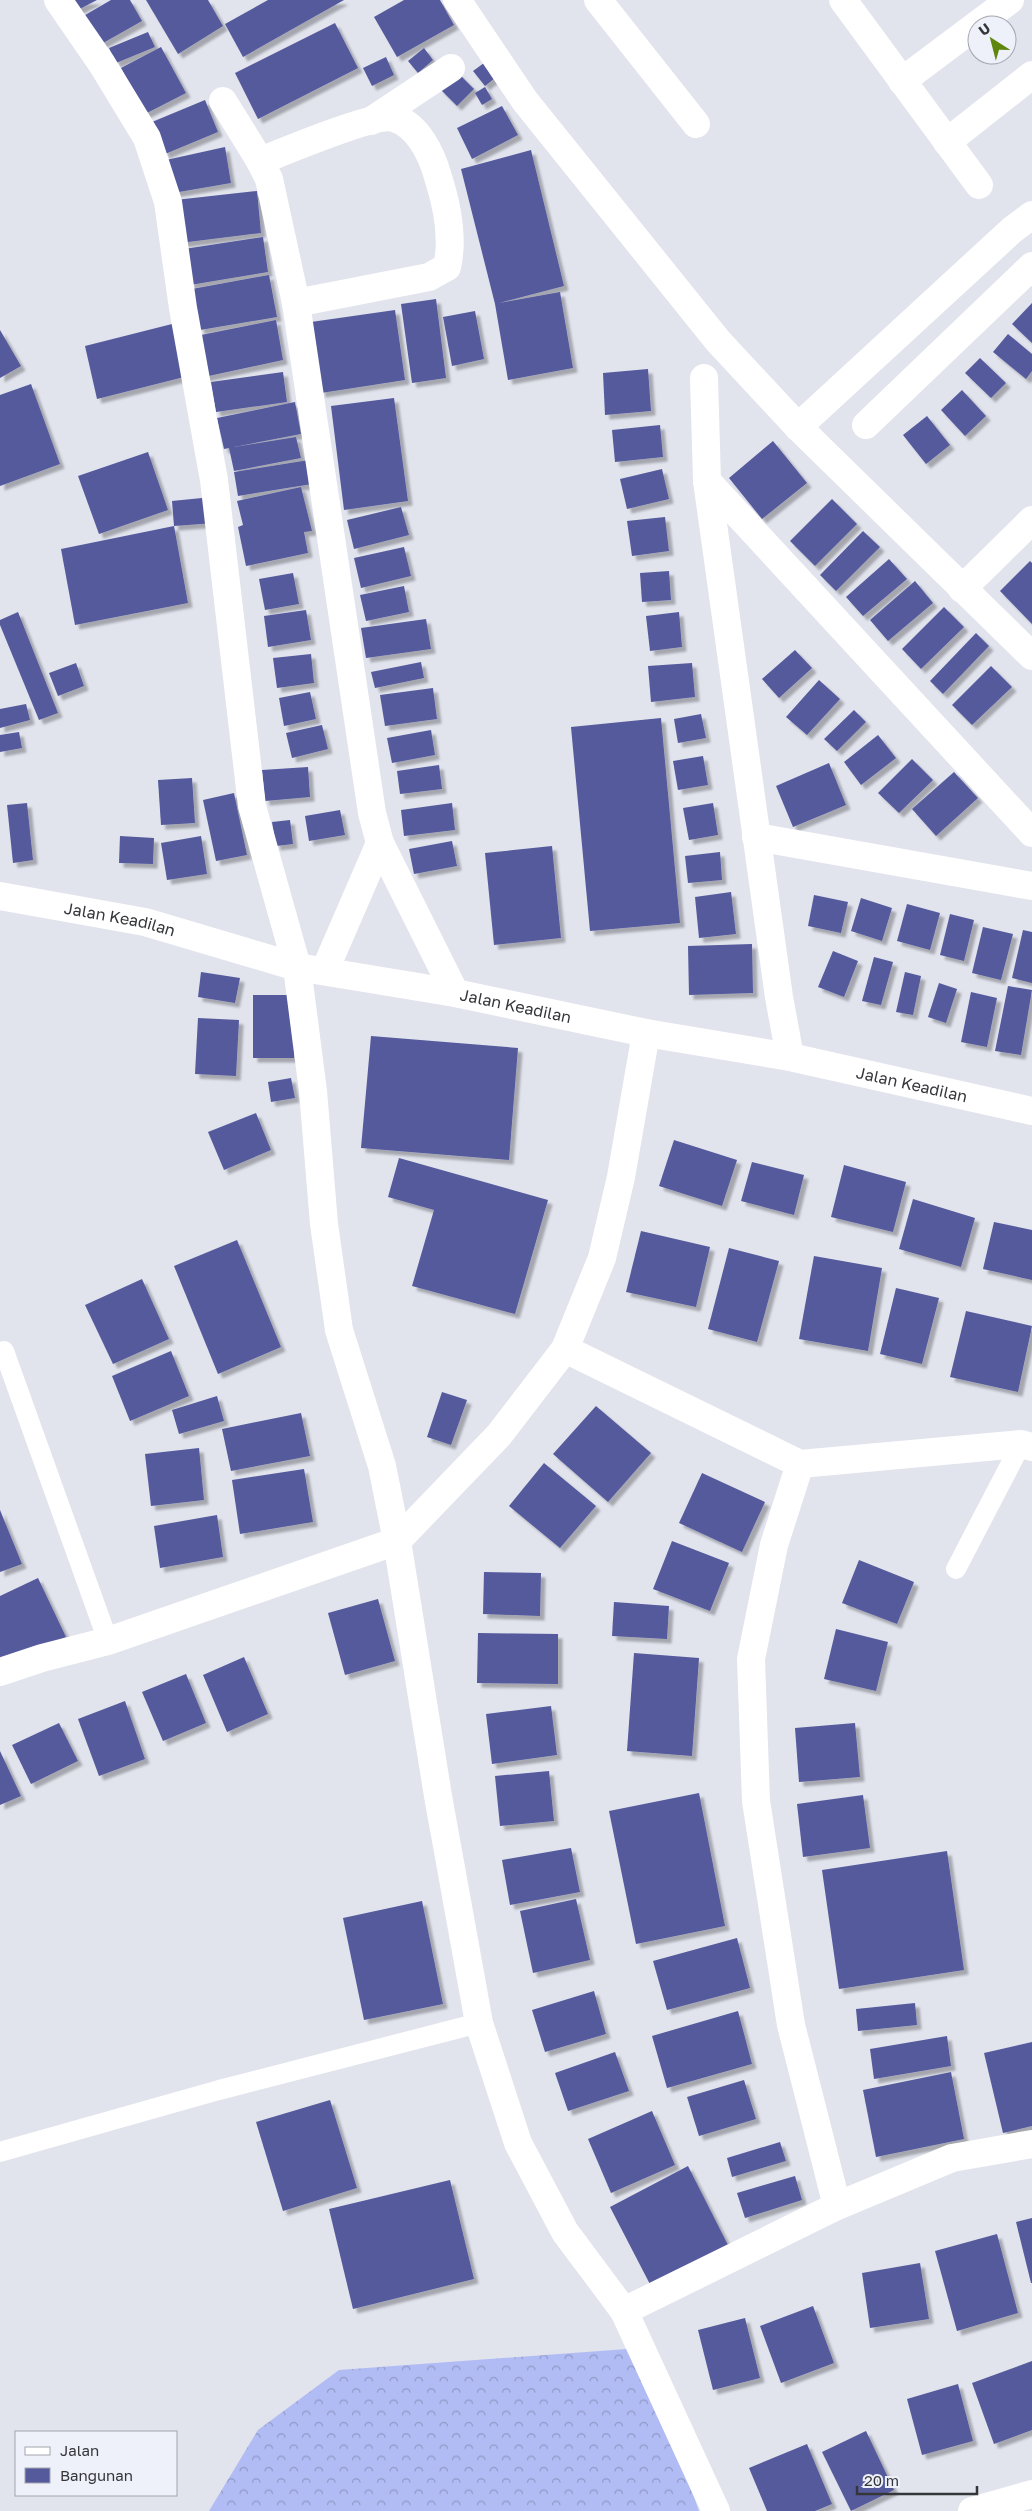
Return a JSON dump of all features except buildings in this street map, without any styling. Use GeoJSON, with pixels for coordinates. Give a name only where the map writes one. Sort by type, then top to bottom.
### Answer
{"type":"FeatureCollection","features":[{"type":"Feature","properties":{"kind":"street"},"geometry":{"type":"LineString","coordinates":[[58,0],[102,64],[147,138],[168,202],[183,308],[214,480],[252,806],[297,967],[314,1091],[324,1224],[339,1330],[382,1466],[397,1541],[438,1796],[479,2024],[518,2143],[565,2232],[624,2311],[716,2511]]}},
{"type":"Feature","properties":{"kind":"street"},"geometry":{"type":"LineString","coordinates":[[457,0],[525,101],[718,341],[798,427],[1032,656]]}},
{"type":"Feature","properties":{"kind":"street"},"geometry":{"type":"LineString","coordinates":[[598,0],[696,124]]}},
{"type":"Feature","properties":{"kind":"street"},"geometry":{"type":"LineString","coordinates":[[843,0],[979,185]]}},
{"type":"Feature","properties":{"kind":"street"},"geometry":{"type":"LineString","coordinates":[[902,81],[1010,0]]}},
{"type":"Feature","properties":{"kind":"street"},"geometry":{"type":"LineString","coordinates":[[371,121],[452,68]]}},
{"type":"Feature","properties":{"kind":"street"},"geometry":{"type":"LineString","coordinates":[[947,142],[1032,75]]}},
{"type":"Feature","properties":{"kind":"street"},"geometry":{"type":"LineString","coordinates":[[223,101],[260,160],[269,179],[296,303],[372,813],[380,843],[455,993]]}},
{"type":"Feature","properties":{"kind":"street"},"geometry":{"type":"LineString","coordinates":[[260,160],[371,121],[392,118],[408,124],[423,142],[434,162],[446,204],[451,252],[447,267],[429,277],[296,303]]}},
{"type":"Feature","properties":{"kind":"street"},"geometry":{"type":"LineString","coordinates":[[798,427],[1012,230],[1032,215]]}},
{"type":"Feature","properties":{"kind":"street"},"geometry":{"type":"LineString","coordinates":[[866,425],[1032,266]]}},
{"type":"Feature","properties":{"kind":"street"},"geometry":{"type":"LineString","coordinates":[[704,378],[707,481],[756,837],[790,1057]]}},
{"type":"Feature","properties":{"kind":"street"},"geometry":{"type":"LineString","coordinates":[[707,481],[1032,833]]}},
{"type":"Feature","properties":{"kind":"street"},"geometry":{"type":"LineString","coordinates":[[962,589],[1032,520]]}},
{"type":"Feature","properties":{"kind":"street"},"geometry":{"type":"LineString","coordinates":[[756,837],[1032,886]]}},
{"type":"Feature","properties":{"kind":"street"},"geometry":{"type":"LineString","coordinates":[[325,970],[380,843]]}},
{"type":"Feature","properties":{"kind":"street","name":"Jalan Keadilan"},"geometry":{"type":"LineString","coordinates":[[0,896],[146,922],[297,967],[325,970],[455,993],[646,1033],[790,1057],[1032,1112]]}},
{"type":"Feature","properties":{"kind":"street"},"geometry":{"type":"LineString","coordinates":[[0,1672],[42,1658],[108,1641],[397,1541],[499,1435],[565,1349],[602,1258],[621,1177],[646,1033]]}},
{"type":"Feature","properties":{"kind":"street"},"geometry":{"type":"LineString","coordinates":[[565,1349],[800,1464],[1026,1445]]}},
{"type":"Feature","properties":{"kind":"street"},"geometry":{"type":"LineString","coordinates":[[800,1464],[774,1545],[751,1659],[756,1800],[790,2025],[837,2206]]}},
{"type":"Feature","properties":{"kind":"street"},"geometry":{"type":"LineString","coordinates":[[624,2311],[837,2206],[952,2158],[1032,2144]]}},
{"type":"Feature","properties":{"kind":"street"},"geometry":{"type":"LineString","coordinates":[[972,2511],[1032,2494]]}},
{"type":"Feature","properties":{"kind":"lane"},"geometry":{"type":"LineString","coordinates":[[4,1351],[108,1641]]}},
{"type":"Feature","properties":{"kind":"lane"},"geometry":{"type":"LineString","coordinates":[[956,1569],[1026,1445]]}},
{"type":"Feature","properties":{"kind":"lane"},"geometry":{"type":"LineString","coordinates":[[0,2152],[219,2090],[479,2024]]}},
{"type":"Feature","properties":{"kind":"green space"},"geometry":{"type":"Polygon","coordinates":[[[641,2348],[699,2511],[209,2511],[258,2430],[339,2370],[641,2348]]]}}]}
